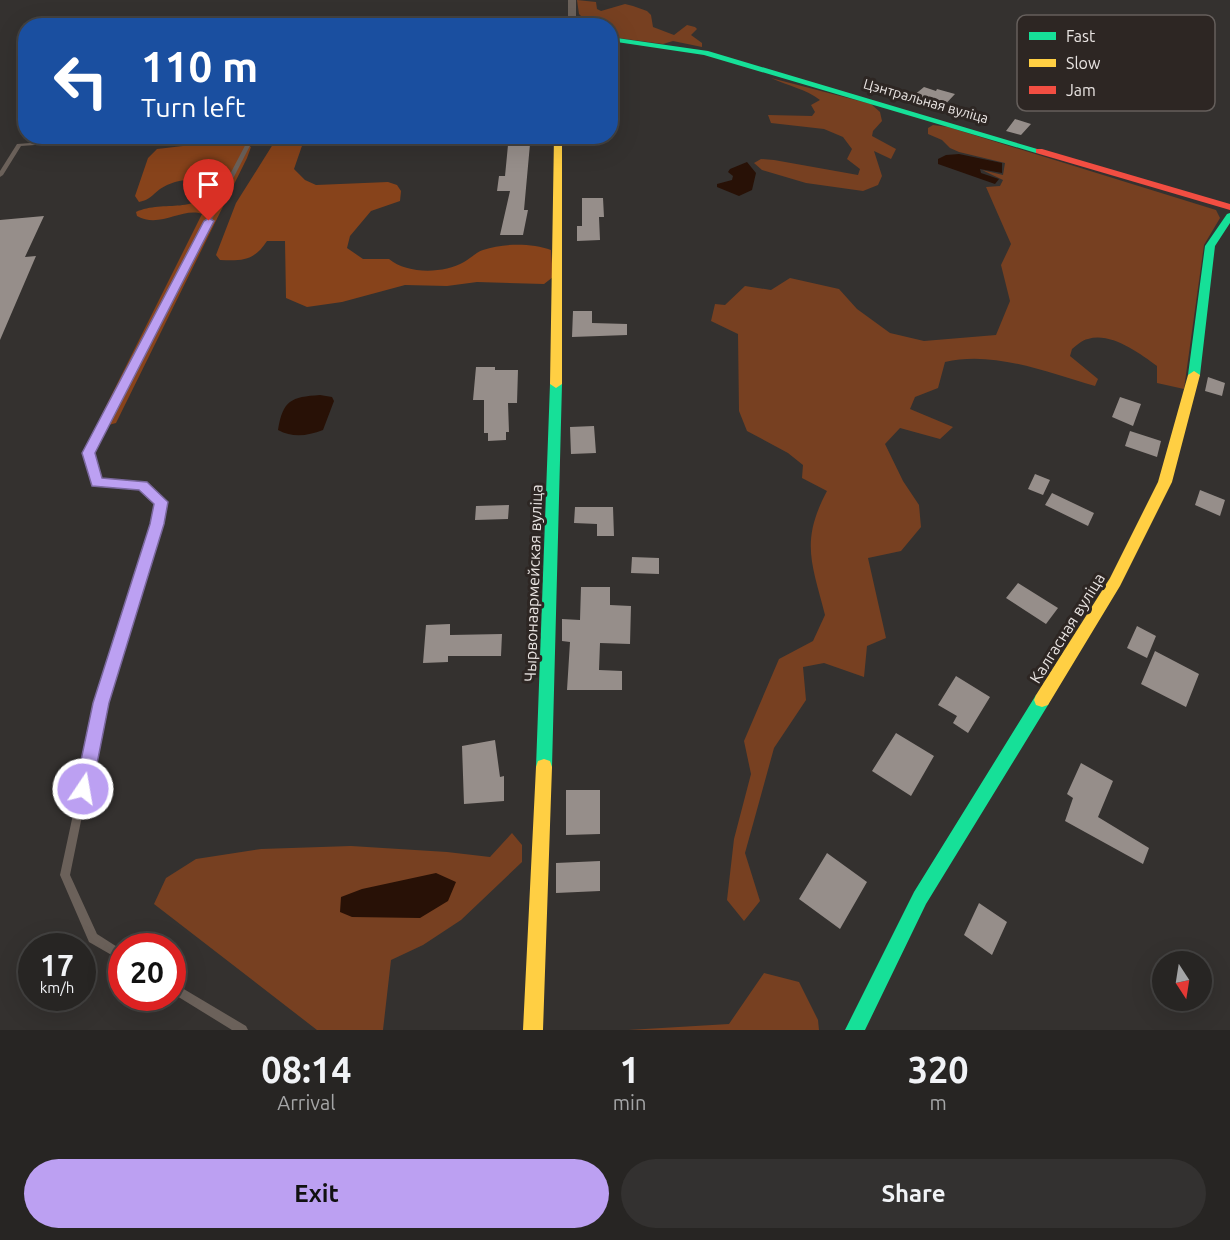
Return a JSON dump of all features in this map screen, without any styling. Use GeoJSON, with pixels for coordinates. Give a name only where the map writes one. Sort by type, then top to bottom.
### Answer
{"type":"FeatureCollection","features":[{"type":"Feature","properties":{"kind":"street"},"geometry":{"type":"LineString","coordinates":[[572,0],[572,18]]}},
{"type":"Feature","properties":{"kind":"street","name":"Цэнтральная вуліца"},"geometry":{"type":"LineString","coordinates":[[618,40],[705,53],[1230,207]]}},
{"type":"Feature","properties":{"kind":"street","name":"Чырвонаармейская вуліца"},"geometry":{"type":"LineString","coordinates":[[533,1030],[556,383],[558,144]]}},
{"type":"Feature","properties":{"kind":"street","name":"Калгасная вуліца"},"geometry":{"type":"LineString","coordinates":[[855,1030],[920,898],[1115,582],[1165,482],[1193,386],[1210,246],[1230,216]]}},
{"type":"Feature","properties":{"kind":"lane"},"geometry":{"type":"LineString","coordinates":[[0,175],[19,146],[46,144]]}},
{"type":"Feature","properties":{"kind":"lane"},"geometry":{"type":"LineString","coordinates":[[108,947],[93,938],[65,875],[101,703],[157,524],[161,502],[142,486],[97,483],[88,453],[249,144]]}},
{"type":"Feature","properties":{"kind":"lane"},"geometry":{"type":"LineString","coordinates":[[186,996],[242,1030]]}},
{"type":"Feature","properties":{"kind":"shaded area"},"geometry":{"type":"Polygon","coordinates":[[[577,0],[596,2],[597,9],[601,11],[625,4],[633,6],[651,15],[653,27],[674,35],[687,25],[695,27],[697,29],[691,35],[702,43],[702,47],[673,41],[663,44],[618,38],[618,18],[583,18],[579,14],[577,0]]]}},
{"type":"Feature","properties":{"kind":"shaded area"},"geometry":{"type":"Polygon","coordinates":[[[771,78],[871,104],[880,112],[882,121],[873,131],[872,136],[896,149],[891,159],[874,151],[882,176],[878,185],[863,191],[806,183],[762,170],[754,163],[761,159],[774,160],[858,175],[860,169],[847,159],[852,149],[843,137],[824,129],[771,123],[768,115],[812,116],[815,112],[811,105],[820,100],[803,90],[771,78]]]}},
{"type":"Feature","properties":{"kind":"shaded area"},"geometry":{"type":"Polygon","coordinates":[[[933,125],[948,127],[1216,210],[1220,218],[1204,245],[1184,389],[1157,383],[1157,366],[1124,345],[1106,338],[1097,338],[1079,343],[1072,349],[1070,356],[1098,379],[1095,386],[1002,361],[964,359],[945,362],[938,388],[915,397],[910,409],[953,427],[940,439],[900,428],[885,444],[903,481],[919,505],[921,527],[901,551],[868,558],[886,638],[867,646],[864,677],[824,663],[803,667],[806,700],[774,748],[745,853],[760,901],[744,921],[727,900],[734,839],[751,774],[744,741],[779,659],[813,641],[825,615],[813,566],[811,539],[813,525],[827,491],[802,478],[803,465],[788,453],[747,431],[739,411],[738,334],[711,321],[715,304],[725,305],[745,286],[771,290],[790,278],[839,289],[857,309],[890,333],[924,341],[996,335],[1010,301],[1001,265],[1011,244],[986,187],[1000,186],[1003,180],[982,170],[1003,175],[1005,163],[950,148],[942,140],[928,134],[928,128],[933,125]]]}},
{"type":"Feature","properties":{"kind":"shaded area"},"geometry":{"type":"Polygon","coordinates":[[[200,144],[246,144],[251,147],[116,423],[101,427],[99,420],[202,214],[187,213],[154,220],[137,216],[136,212],[147,208],[190,204],[199,200],[212,183],[199,180],[178,181],[139,202],[135,196],[148,158],[157,149],[200,144]]]}},
{"type":"Feature","properties":{"kind":"shaded area"},"geometry":{"type":"Polygon","coordinates":[[[273,144],[303,144],[294,169],[305,180],[316,185],[388,182],[397,185],[401,191],[400,201],[371,211],[350,236],[347,248],[363,259],[389,259],[405,267],[425,271],[455,266],[480,251],[491,248],[526,245],[551,250],[553,277],[544,284],[477,282],[447,286],[405,285],[342,302],[307,307],[286,298],[285,241],[267,241],[257,253],[241,260],[220,260],[216,255],[236,203],[273,144]]]}},
{"type":"Feature","properties":{"kind":"shaded area"},"geometry":{"type":"Polygon","coordinates":[[[959,154],[1002,163],[1002,173],[980,169],[981,173],[999,179],[995,184],[938,164],[938,159],[946,155],[959,154]]]}},
{"type":"Feature","properties":{"kind":"shaded area"},"geometry":{"type":"Polygon","coordinates":[[[747,162],[756,173],[752,190],[739,196],[717,187],[717,184],[732,180],[733,176],[728,172],[730,169],[747,162]]]}},
{"type":"Feature","properties":{"kind":"shaded area"},"geometry":{"type":"Polygon","coordinates":[[[320,395],[332,397],[334,401],[323,430],[300,435],[278,430],[283,412],[290,402],[302,397],[320,395]]]}},
{"type":"Feature","properties":{"kind":"shaded area"},"geometry":{"type":"Polygon","coordinates":[[[512,833],[522,845],[522,862],[461,920],[423,945],[391,960],[383,1030],[317,1030],[154,904],[166,878],[196,859],[261,849],[351,846],[490,857],[512,833]]]}},
{"type":"Feature","properties":{"kind":"shaded area"},"geometry":{"type":"Polygon","coordinates":[[[436,873],[456,882],[448,901],[420,918],[352,917],[340,912],[341,897],[362,889],[436,873]]]}},
{"type":"Feature","properties":{"kind":"shaded area"},"geometry":{"type":"Polygon","coordinates":[[[764,973],[799,982],[818,1020],[819,1030],[628,1030],[729,1024],[764,973]]]}},
{"type":"Feature","properties":{"kind":"building"},"geometry":{"type":"Polygon","coordinates":[[[924,87],[955,94],[939,111],[907,101],[924,87]]]}},
{"type":"Feature","properties":{"kind":"building"},"geometry":{"type":"Polygon","coordinates":[[[1015,119],[1031,124],[1021,135],[1006,131],[1015,119]]]}},
{"type":"Feature","properties":{"kind":"building"},"geometry":{"type":"Polygon","coordinates":[[[530,144],[524,210],[528,210],[523,235],[500,235],[510,191],[497,191],[499,176],[505,176],[508,145],[530,144]]]}},
{"type":"Feature","properties":{"kind":"building"},"geometry":{"type":"Polygon","coordinates":[[[582,198],[603,198],[604,217],[599,217],[600,240],[577,241],[577,226],[582,226],[582,198]]]}},
{"type":"Feature","properties":{"kind":"building"},"geometry":{"type":"Polygon","coordinates":[[[44,216],[25,257],[36,256],[0,340],[0,220],[44,216]]]}},
{"type":"Feature","properties":{"kind":"building"},"geometry":{"type":"Polygon","coordinates":[[[573,311],[592,311],[592,323],[627,324],[627,335],[572,337],[573,311]]]}},
{"type":"Feature","properties":{"kind":"building"},"geometry":{"type":"Polygon","coordinates":[[[476,367],[518,370],[517,403],[508,403],[509,432],[506,432],[506,440],[488,441],[488,433],[484,433],[484,400],[473,400],[476,367]]]}},
{"type":"Feature","properties":{"kind":"building"},"geometry":{"type":"Polygon","coordinates":[[[1208,377],[1225,383],[1222,396],[1205,391],[1208,377]]]}},
{"type":"Feature","properties":{"kind":"building"},"geometry":{"type":"Polygon","coordinates":[[[1120,397],[1141,404],[1133,426],[1112,417],[1120,397]]]}},
{"type":"Feature","properties":{"kind":"building"},"geometry":{"type":"Polygon","coordinates":[[[594,426],[596,453],[571,454],[570,427],[594,426]]]}},
{"type":"Feature","properties":{"kind":"building"},"geometry":{"type":"Polygon","coordinates":[[[1130,431],[1161,441],[1157,457],[1125,446],[1130,431]]]}},
{"type":"Feature","properties":{"kind":"building"},"geometry":{"type":"Polygon","coordinates":[[[1035,474],[1050,480],[1043,495],[1028,489],[1035,474]]]}},
{"type":"Feature","properties":{"kind":"building"},"geometry":{"type":"Polygon","coordinates":[[[1200,490],[1225,500],[1220,516],[1195,505],[1200,490]]]}},
{"type":"Feature","properties":{"kind":"building"},"geometry":{"type":"Polygon","coordinates":[[[1052,493],[1094,513],[1088,526],[1045,505],[1052,493]]]}},
{"type":"Feature","properties":{"kind":"building"},"geometry":{"type":"Polygon","coordinates":[[[509,505],[508,519],[475,520],[476,506],[509,505]]]}},
{"type":"Feature","properties":{"kind":"building"},"geometry":{"type":"Polygon","coordinates":[[[575,507],[613,507],[614,536],[597,536],[597,524],[574,523],[575,507]]]}},
{"type":"Feature","properties":{"kind":"building"},"geometry":{"type":"Polygon","coordinates":[[[632,557],[659,558],[659,574],[631,573],[632,557]]]}},
{"type":"Feature","properties":{"kind":"building"},"geometry":{"type":"Polygon","coordinates":[[[1018,583],[1058,608],[1046,624],[1006,598],[1018,583]]]}},
{"type":"Feature","properties":{"kind":"building"},"geometry":{"type":"Polygon","coordinates":[[[581,587],[610,587],[610,605],[631,606],[630,644],[600,643],[599,670],[622,671],[622,690],[567,690],[570,642],[562,641],[562,619],[580,620],[581,587]]]}},
{"type":"Feature","properties":{"kind":"building"},"geometry":{"type":"Polygon","coordinates":[[[450,624],[450,635],[502,634],[501,656],[448,656],[448,662],[423,663],[426,625],[450,624]]]}},
{"type":"Feature","properties":{"kind":"building"},"geometry":{"type":"Polygon","coordinates":[[[1137,626],[1156,636],[1147,658],[1127,648],[1137,626]]]}},
{"type":"Feature","properties":{"kind":"building"},"geometry":{"type":"Polygon","coordinates":[[[1155,651],[1199,674],[1186,707],[1141,684],[1155,651]]]}},
{"type":"Feature","properties":{"kind":"building"},"geometry":{"type":"Polygon","coordinates":[[[956,676],[990,697],[968,733],[953,723],[957,716],[938,705],[956,676]]]}},
{"type":"Feature","properties":{"kind":"building"},"geometry":{"type":"Polygon","coordinates":[[[896,733],[934,756],[911,796],[872,771],[896,733]]]}},
{"type":"Feature","properties":{"kind":"building"},"geometry":{"type":"Polygon","coordinates":[[[495,740],[500,777],[504,776],[504,801],[464,804],[462,746],[495,740]]]}},
{"type":"Feature","properties":{"kind":"building"},"geometry":{"type":"Polygon","coordinates":[[[1081,763],[1113,781],[1098,817],[1149,848],[1143,864],[1065,821],[1073,798],[1067,794],[1081,763]]]}},
{"type":"Feature","properties":{"kind":"building"},"geometry":{"type":"Polygon","coordinates":[[[566,790],[600,790],[600,834],[566,835],[566,790]]]}},
{"type":"Feature","properties":{"kind":"building"},"geometry":{"type":"Polygon","coordinates":[[[827,853],[867,882],[840,929],[799,899],[827,853]]]}},
{"type":"Feature","properties":{"kind":"building"},"geometry":{"type":"Polygon","coordinates":[[[600,861],[600,891],[556,893],[556,863],[600,861]]]}},
{"type":"Feature","properties":{"kind":"building"},"geometry":{"type":"Polygon","coordinates":[[[979,903],[1007,922],[992,955],[964,935],[979,903]]]}},
{"type":"Feature","properties":{"kind":"traffic: fast"},"geometry":{"type":"LineString","coordinates":[[618,40],[705,53],[1039,151]]}},
{"type":"Feature","properties":{"kind":"traffic: fast"},"geometry":{"type":"LineString","coordinates":[[1194,375],[1210,246],[1230,216]]}},
{"type":"Feature","properties":{"kind":"traffic: fast"},"geometry":{"type":"LineString","coordinates":[[544,767],[556,384]]}},
{"type":"Feature","properties":{"kind":"traffic: fast"},"geometry":{"type":"LineString","coordinates":[[855,1030],[920,898],[1042,700]]}},
{"type":"Feature","properties":{"kind":"traffic: slow"},"geometry":{"type":"LineString","coordinates":[[556,384],[558,144]]}},
{"type":"Feature","properties":{"kind":"traffic: slow"},"geometry":{"type":"LineString","coordinates":[[1042,700],[1115,582],[1165,482],[1194,375]]}},
{"type":"Feature","properties":{"kind":"traffic: slow"},"geometry":{"type":"LineString","coordinates":[[533,1030],[544,767]]}},
{"type":"Feature","properties":{"kind":"traffic: jam"},"geometry":{"type":"LineString","coordinates":[[1039,151],[1230,207]]}},
{"type":"Feature","properties":{"kind":"route"},"geometry":{"type":"LineString","coordinates":[[83,789],[101,703],[157,524],[161,502],[142,486],[97,483],[88,453],[209,221]]}}]}
